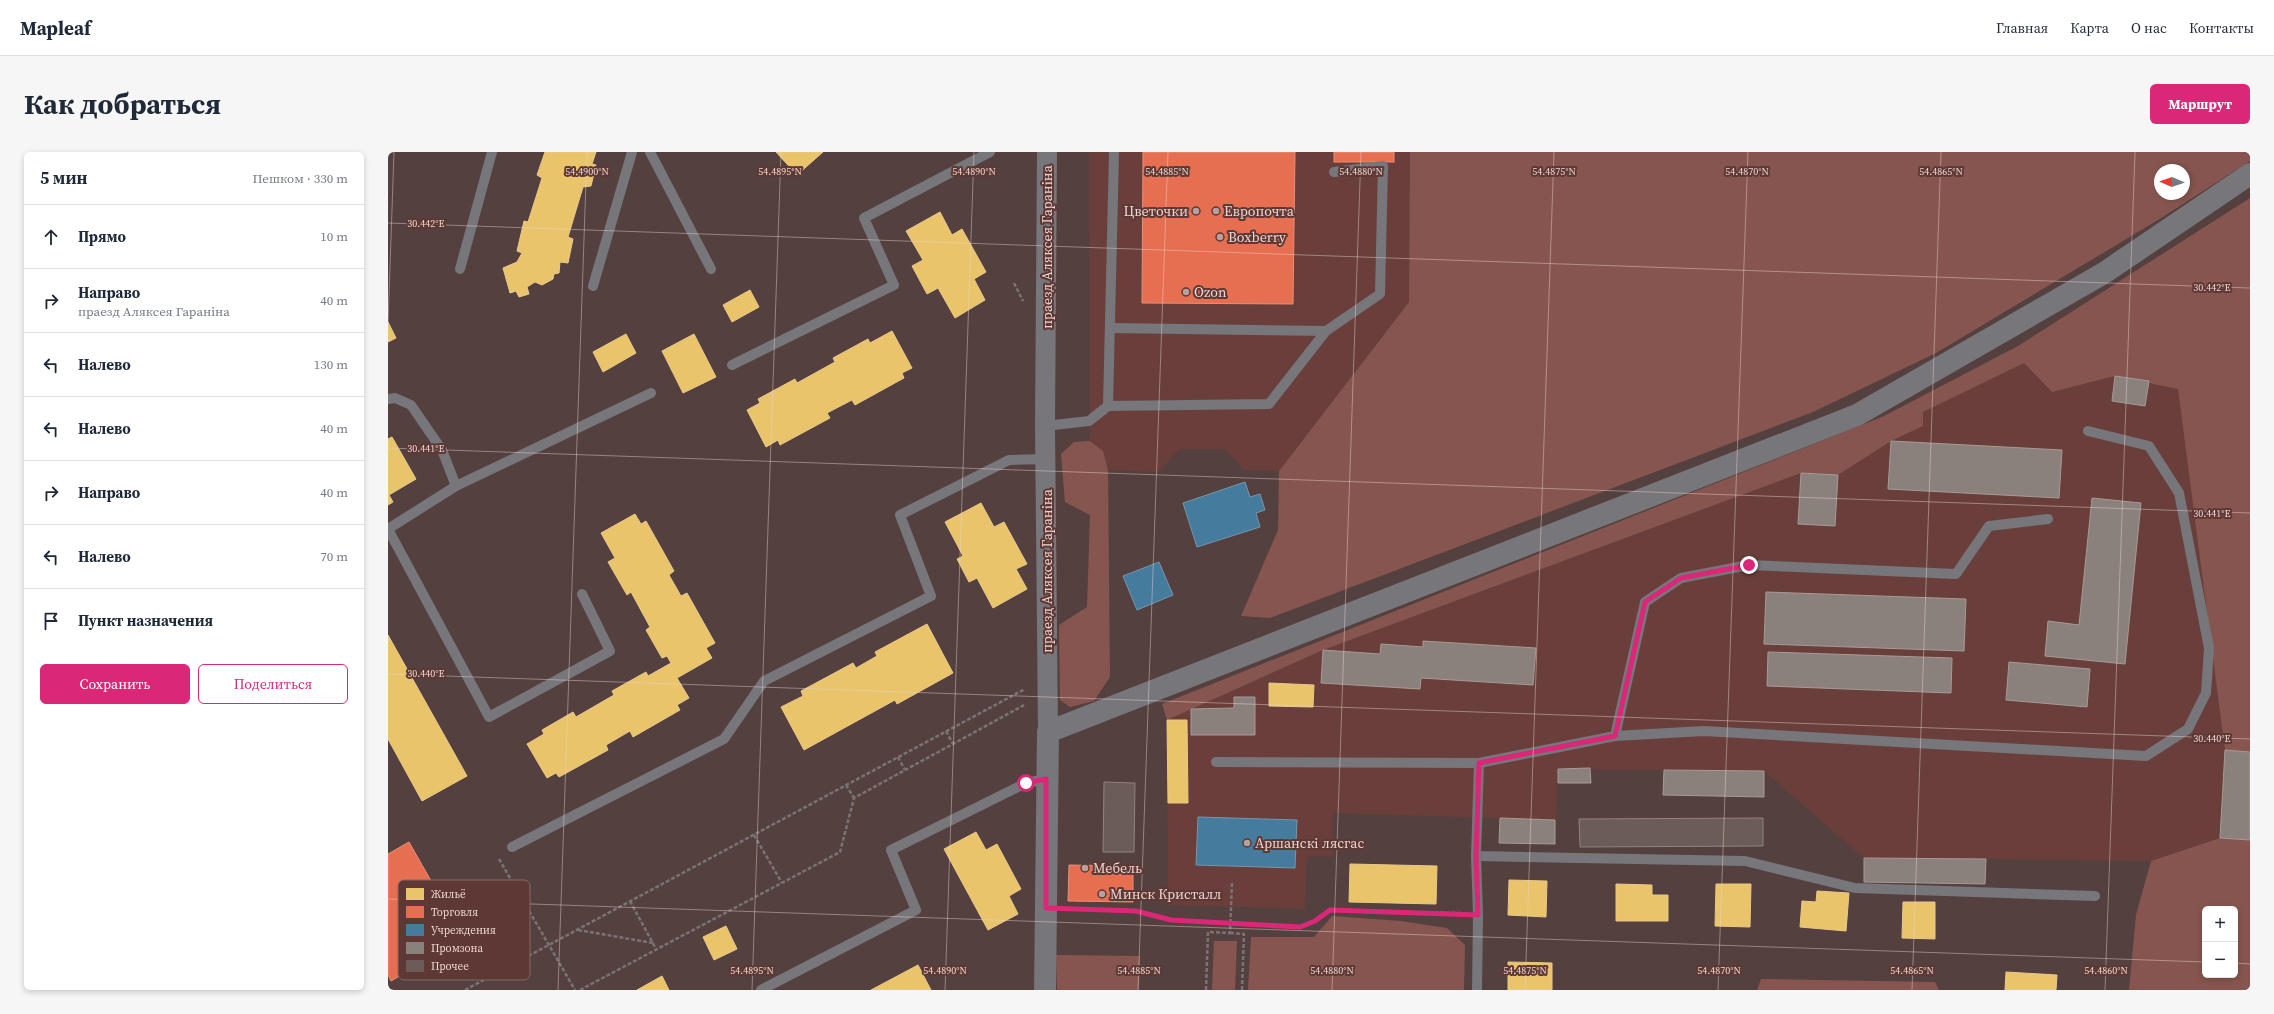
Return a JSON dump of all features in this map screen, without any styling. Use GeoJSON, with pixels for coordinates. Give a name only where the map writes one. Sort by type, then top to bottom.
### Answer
{"type":"FeatureCollection","features":[{"type":"Feature","properties":{"kind":"street","name":"праезд Аляксея Гараніна"},"geometry":{"type":"LineString","coordinates":[[1045,990],[1046,779],[1048,732],[1046,460],[1047,152]]}},
{"type":"Feature","properties":{"kind":"street"},"geometry":{"type":"LineString","coordinates":[[1048,732],[1856,415],[2104,273],[2250,174]]}},
{"type":"Feature","properties":{"kind":"lane"},"geometry":{"type":"LineString","coordinates":[[460,269],[492,152]]}},
{"type":"Feature","properties":{"kind":"lane"},"geometry":{"type":"LineString","coordinates":[[593,286],[632,152]]}},
{"type":"Feature","properties":{"kind":"lane"},"geometry":{"type":"LineString","coordinates":[[650,152],[711,269]]}},
{"type":"Feature","properties":{"kind":"lane"},"geometry":{"type":"LineString","coordinates":[[732,364],[894,285],[864,218],[990,152]]}},
{"type":"Feature","properties":{"kind":"lane"},"geometry":{"type":"LineString","coordinates":[[1108,406],[1114,152]]}},
{"type":"Feature","properties":{"kind":"lane"},"geometry":{"type":"LineString","coordinates":[[1046,426],[1089,421],[1108,406],[1269,404],[1326,332],[1380,294],[1383,166],[1334,172]]}},
{"type":"Feature","properties":{"kind":"lane"},"geometry":{"type":"LineString","coordinates":[[1110,328],[1326,332]]}},
{"type":"Feature","properties":{"kind":"lane"},"geometry":{"type":"LineString","coordinates":[[582,594],[610,650],[489,717],[388,529],[456,486],[651,394]]}},
{"type":"Feature","properties":{"kind":"lane"},"geometry":{"type":"LineString","coordinates":[[388,399],[395,398],[412,405],[442,450],[456,486]]}},
{"type":"Feature","properties":{"kind":"lane"},"geometry":{"type":"LineString","coordinates":[[1216,762],[1479,763],[1615,736],[1704,731],[2146,756],[2188,729],[2206,693],[2209,648],[2179,493],[2149,446],[2088,431]]}},
{"type":"Feature","properties":{"kind":"lane"},"geometry":{"type":"LineString","coordinates":[[512,847],[724,739],[764,681],[931,596],[900,515],[1009,460],[1046,460]]}},
{"type":"Feature","properties":{"kind":"lane"},"geometry":{"type":"LineString","coordinates":[[1615,736],[1645,602],[1681,578],[1749,565],[1956,574],[1989,526],[2048,519]]}},
{"type":"Feature","properties":{"kind":"lane"},"geometry":{"type":"LineString","coordinates":[[1477,990],[1478,915],[1476,856],[1479,763]]}},
{"type":"Feature","properties":{"kind":"lane"},"geometry":{"type":"LineString","coordinates":[[761,990],[916,910],[891,850],[1026,783],[1046,779]]}},
{"type":"Feature","properties":{"kind":"lane"},"geometry":{"type":"LineString","coordinates":[[1476,856],[1745,861],[1855,888],[2095,896]]}},
{"type":"Feature","properties":{"kind":"path"},"geometry":{"type":"LineString","coordinates":[[530,955],[1029,687]]}},
{"type":"Feature","properties":{"kind":"path"},"geometry":{"type":"LineString","coordinates":[[854,798],[1028,702]]}},
{"type":"Feature","properties":{"kind":"path"},"geometry":{"type":"LineString","coordinates":[[946,731],[953,744]]}},
{"type":"Feature","properties":{"kind":"path"},"geometry":{"type":"LineString","coordinates":[[898,757],[905,770]]}},
{"type":"Feature","properties":{"kind":"path"},"geometry":{"type":"LineString","coordinates":[[580,990],[840,852],[854,798],[846,785]]}},
{"type":"Feature","properties":{"kind":"path"},"geometry":{"type":"LineString","coordinates":[[754,835],[782,883]]}},
{"type":"Feature","properties":{"kind":"path"},"geometry":{"type":"LineString","coordinates":[[511,880],[497,856],[512,847]]}},
{"type":"Feature","properties":{"kind":"path"},"geometry":{"type":"LineString","coordinates":[[1230,933],[1232,882]]}},
{"type":"Feature","properties":{"kind":"path"},"geometry":{"type":"LineString","coordinates":[[630,901],[656,949]]}},
{"type":"Feature","properties":{"kind":"path"},"geometry":{"type":"LineString","coordinates":[[1046,908],[1136,911],[1171,920],[1300,927],[1315,921],[1330,910],[1478,915]]}},
{"type":"Feature","properties":{"kind":"path"},"geometry":{"type":"LineString","coordinates":[[530,911],[575,990]]}},
{"type":"Feature","properties":{"kind":"path"},"geometry":{"type":"LineString","coordinates":[[577,930],[653,943]]}},
{"type":"Feature","properties":{"kind":"path"},"geometry":{"type":"LineString","coordinates":[[1206,990],[1208,932],[1244,934],[1242,990]]}},
{"type":"Feature","properties":{"kind":"path"},"geometry":{"type":"LineString","coordinates":[[465,990],[483,980]]}},
{"type":"Feature","properties":{"kind":"shaded area"},"geometry":{"type":"Polygon","coordinates":[[[1089,152],[1410,152],[1409,302],[1279,471],[1244,470],[1225,449],[1180,449],[1158,472],[1108,470],[1103,451],[1090,441],[1089,152]]]}},
{"type":"Feature","properties":{"kind":"shaded area"},"geometry":{"type":"Polygon","coordinates":[[[1410,152],[2250,152],[2250,161],[2190,199],[2190,164],[2154,164],[2154,200],[2189,200],[1936,353],[1813,412],[1270,618],[1241,616],[1278,530],[1279,471],[1409,302],[1410,152]]]}},
{"type":"Feature","properties":{"kind":"shaded area"},"geometry":{"type":"Polygon","coordinates":[[[2250,198],[2250,752],[2225,750],[2178,389],[2115,376],[2052,392],[2024,363],[1923,412],[1923,426],[1891,441],[1838,475],[1801,473],[1323,650],[1167,720],[1162,704],[1884,416],[2018,346],[2250,198]]]}},
{"type":"Feature","properties":{"kind":"shaded area"},"geometry":{"type":"Polygon","coordinates":[[[2024,363],[2052,392],[2115,376],[2179,388],[2225,750],[2250,752],[2250,840],[2220,838],[2151,861],[1864,858],[1764,771],[1558,769],[1555,844],[1499,843],[1500,818],[1333,813],[1333,856],[1307,856],[1305,909],[1168,905],[1167,720],[1323,650],[1801,473],[1838,475],[1891,441],[1923,426],[1922,412],[2024,363]]]}},
{"type":"Feature","properties":{"kind":"shaded area"},"geometry":{"type":"Polygon","coordinates":[[[1090,441],[1103,451],[1108,470],[1110,677],[1094,701],[1070,707],[1060,700],[1059,625],[1087,607],[1090,515],[1065,502],[1061,454],[1074,442],[1090,441]]]}},
{"type":"Feature","properties":{"kind":"shaded area"},"geometry":{"type":"Polygon","coordinates":[[[2220,838],[2250,840],[2250,990],[2129,990],[2136,915],[2151,861],[2220,838]]]}},
{"type":"Feature","properties":{"kind":"shaded area"},"geometry":{"type":"Polygon","coordinates":[[[1332,916],[1401,921],[1447,928],[1465,945],[1464,990],[1248,990],[1251,937],[1314,937],[1332,916]]]}},
{"type":"Feature","properties":{"kind":"shaded area"},"geometry":{"type":"Polygon","coordinates":[[[1214,941],[1237,941],[1235,990],[1212,990],[1214,941]]]}},
{"type":"Feature","properties":{"kind":"shaded area"},"geometry":{"type":"Polygon","coordinates":[[[1056,955],[1140,956],[1139,990],[1057,990],[1056,955]]]}},
{"type":"Feature","properties":{"kind":"shaded area"},"geometry":{"type":"Polygon","coordinates":[[[1761,979],[1935,982],[1939,990],[1757,990],[1761,979]]]}},
{"type":"Feature","properties":{"kind":"building: Жильё"},"geometry":{"type":"Polygon","coordinates":[[[545,152],[596,152],[592,164],[596,165],[591,186],[583,187],[568,237],[573,239],[568,263],[560,262],[559,273],[554,274],[553,279],[542,285],[535,282],[527,287],[529,294],[519,297],[516,291],[510,293],[503,268],[517,262],[522,253],[517,251],[524,221],[528,222],[542,178],[537,175],[545,152]]]}},
{"type":"Feature","properties":{"kind":"building: Жильё"},"geometry":{"type":"Polygon","coordinates":[[[776,152],[823,152],[797,175],[776,152]]]}},
{"type":"Feature","properties":{"kind":"building: Жильё"},"geometry":{"type":"Polygon","coordinates":[[[940,212],[952,235],[962,229],[986,272],[974,279],[985,300],[955,318],[938,288],[927,294],[912,266],[923,260],[906,231],[940,212]]]}},
{"type":"Feature","properties":{"kind":"building: Жильё"},"geometry":{"type":"Polygon","coordinates":[[[750,290],[759,307],[732,322],[723,305],[750,290]]]}},
{"type":"Feature","properties":{"kind":"building: Жильё"},"geometry":{"type":"Polygon","coordinates":[[[388,322],[396,338],[388,342],[388,322]]]}},
{"type":"Feature","properties":{"kind":"building: Жильё"},"geometry":{"type":"Polygon","coordinates":[[[892,331],[912,368],[902,373],[904,378],[855,405],[852,400],[827,413],[830,418],[780,445],[778,440],[766,447],[747,410],[760,403],[758,399],[795,379],[797,383],[835,362],[833,358],[868,339],[870,343],[892,331]]]}},
{"type":"Feature","properties":{"kind":"building: Жильё"},"geometry":{"type":"Polygon","coordinates":[[[626,334],[636,353],[603,372],[593,352],[626,334]]]}},
{"type":"Feature","properties":{"kind":"building: Жильё"},"geometry":{"type":"Polygon","coordinates":[[[694,334],[716,377],[683,393],[662,351],[694,334]]]}},
{"type":"Feature","properties":{"kind":"building: Жильё"},"geometry":{"type":"Polygon","coordinates":[[[392,437],[416,479],[389,495],[393,502],[388,505],[388,439],[392,437]]]}},
{"type":"Feature","properties":{"kind":"building: Жильё"},"geometry":{"type":"Polygon","coordinates":[[[981,503],[994,527],[1004,522],[1027,564],[1016,569],[1027,589],[993,608],[977,578],[969,582],[957,559],[963,556],[945,522],[981,503]]]}},
{"type":"Feature","properties":{"kind":"building: Жильё"},"geometry":{"type":"Polygon","coordinates":[[[635,514],[641,524],[646,521],[674,571],[669,575],[681,596],[687,593],[715,643],[706,648],[712,658],[677,678],[689,698],[677,705],[680,710],[633,737],[630,731],[606,745],[608,750],[559,777],[556,773],[547,778],[527,744],[544,734],[542,730],[573,712],[576,717],[614,695],[612,691],[646,672],[648,676],[671,663],[667,656],[662,658],[646,630],[650,627],[631,592],[627,595],[608,562],[615,558],[601,533],[635,514]]]}},
{"type":"Feature","properties":{"kind":"building: Жильё"},"geometry":{"type":"Polygon","coordinates":[[[927,624],[953,673],[897,704],[895,700],[804,750],[781,707],[803,696],[801,691],[853,663],[856,668],[877,656],[875,652],[927,624]]]}},
{"type":"Feature","properties":{"kind":"building: Жильё"},"geometry":{"type":"Polygon","coordinates":[[[388,635],[467,776],[422,801],[388,739],[388,635]]]}},
{"type":"Feature","properties":{"kind":"building: Жильё"},"geometry":{"type":"Polygon","coordinates":[[[1269,683],[1314,685],[1313,707],[1269,706],[1269,683]]]}},
{"type":"Feature","properties":{"kind":"building: Жильё"},"geometry":{"type":"Polygon","coordinates":[[[1167,720],[1187,720],[1188,803],[1168,803],[1167,720]]]}},
{"type":"Feature","properties":{"kind":"building: Жильё"},"geometry":{"type":"Polygon","coordinates":[[[976,832],[986,850],[997,844],[1021,889],[1009,896],[1018,914],[988,930],[944,849],[976,832]]]}},
{"type":"Feature","properties":{"kind":"building: Жильё"},"geometry":{"type":"Polygon","coordinates":[[[1350,864],[1437,866],[1436,904],[1349,902],[1350,864]]]}},
{"type":"Feature","properties":{"kind":"building: Жильё"},"geometry":{"type":"Polygon","coordinates":[[[1509,880],[1547,881],[1546,917],[1508,915],[1509,880]]]}},
{"type":"Feature","properties":{"kind":"building: Жильё"},"geometry":{"type":"Polygon","coordinates":[[[1616,884],[1652,885],[1652,895],[1668,895],[1668,921],[1616,921],[1616,884]]]}},
{"type":"Feature","properties":{"kind":"building: Жильё"},"geometry":{"type":"Polygon","coordinates":[[[1716,884],[1751,884],[1750,927],[1715,926],[1716,884]]]}},
{"type":"Feature","properties":{"kind":"building: Жильё"},"geometry":{"type":"Polygon","coordinates":[[[1817,891],[1849,893],[1846,931],[1800,927],[1802,901],[1816,902],[1817,891]]]}},
{"type":"Feature","properties":{"kind":"building: Жильё"},"geometry":{"type":"Polygon","coordinates":[[[1903,902],[1935,902],[1935,939],[1902,938],[1903,902]]]}},
{"type":"Feature","properties":{"kind":"building: Жильё"},"geometry":{"type":"Polygon","coordinates":[[[726,926],[737,949],[714,960],[703,937],[726,926]]]}},
{"type":"Feature","properties":{"kind":"building: Жильё"},"geometry":{"type":"Polygon","coordinates":[[[1508,962],[1552,963],[1552,990],[1508,990],[1508,962]]]}},
{"type":"Feature","properties":{"kind":"building: Жильё"},"geometry":{"type":"Polygon","coordinates":[[[918,965],[931,990],[871,990],[918,965]]]}},
{"type":"Feature","properties":{"kind":"building: Жильё"},"geometry":{"type":"Polygon","coordinates":[[[2006,972],[2057,975],[2056,990],[2005,990],[2006,972]]]}},
{"type":"Feature","properties":{"kind":"building: Жильё"},"geometry":{"type":"Polygon","coordinates":[[[662,976],[669,990],[637,990],[662,976]]]}},
{"type":"Feature","properties":{"kind":"building: Торговля"},"geometry":{"type":"Polygon","coordinates":[[[1143,152],[1295,152],[1293,304],[1142,303],[1143,152]]]}},
{"type":"Feature","properties":{"kind":"building: Торговля"},"geometry":{"type":"Polygon","coordinates":[[[1334,152],[1394,152],[1394,162],[1334,162],[1334,152]]]}},
{"type":"Feature","properties":{"kind":"building: Торговля"},"geometry":{"type":"Polygon","coordinates":[[[409,842],[431,880],[398,880],[398,977],[391,981],[388,975],[388,854],[409,842]]]}},
{"type":"Feature","properties":{"kind":"building: Торговля"},"geometry":{"type":"Polygon","coordinates":[[[1069,865],[1133,866],[1133,902],[1068,901],[1069,865]]]}},
{"type":"Feature","properties":{"kind":"building: Учреждения"},"geometry":{"type":"Polygon","coordinates":[[[1245,482],[1250,497],[1260,494],[1265,510],[1256,513],[1260,527],[1197,547],[1183,503],[1245,482]]]}},
{"type":"Feature","properties":{"kind":"building: Учреждения"},"geometry":{"type":"Polygon","coordinates":[[[1159,562],[1173,595],[1137,610],[1123,576],[1159,562]]]}},
{"type":"Feature","properties":{"kind":"building: Учреждения","name":"Аршанскі лясгас"},"geometry":{"type":"Polygon","coordinates":[[[1198,817],[1297,820],[1295,868],[1196,865],[1198,817]]]}},
{"type":"Feature","properties":{"kind":"building: Промзона"},"geometry":{"type":"Polygon","coordinates":[[[2115,376],[2149,381],[2145,406],[2112,401],[2115,376]]]}},
{"type":"Feature","properties":{"kind":"building: Промзона"},"geometry":{"type":"Polygon","coordinates":[[[1891,441],[2062,450],[2059,498],[1888,489],[1891,441]]]}},
{"type":"Feature","properties":{"kind":"building: Промзона"},"geometry":{"type":"Polygon","coordinates":[[[1801,473],[1838,475],[1835,526],[1798,524],[1801,473]]]}},
{"type":"Feature","properties":{"kind":"building: Промзона"},"geometry":{"type":"Polygon","coordinates":[[[2092,498],[2141,503],[2125,664],[2045,656],[2048,621],[2079,625],[2092,498]]]}},
{"type":"Feature","properties":{"kind":"building: Промзона"},"geometry":{"type":"Polygon","coordinates":[[[1766,592],[1966,599],[1964,651],[1764,644],[1766,592]]]}},
{"type":"Feature","properties":{"kind":"building: Промзона"},"geometry":{"type":"Polygon","coordinates":[[[1423,641],[1536,648],[1533,685],[1421,678],[1420,689],[1321,683],[1323,650],[1380,654],[1381,644],[1423,647],[1423,641]]]}},
{"type":"Feature","properties":{"kind":"building: Промзона"},"geometry":{"type":"Polygon","coordinates":[[[1768,652],[1952,658],[1951,693],[1767,686],[1768,652]]]}},
{"type":"Feature","properties":{"kind":"building: Промзона"},"geometry":{"type":"Polygon","coordinates":[[[2009,662],[2090,669],[2087,707],[2006,700],[2009,662]]]}},
{"type":"Feature","properties":{"kind":"building: Промзона"},"geometry":{"type":"Polygon","coordinates":[[[1234,697],[1255,697],[1255,735],[1191,735],[1191,709],[1234,708],[1234,697]]]}},
{"type":"Feature","properties":{"kind":"building: Промзона"},"geometry":{"type":"Polygon","coordinates":[[[2225,750],[2250,752],[2250,840],[2220,838],[2225,750]]]}},
{"type":"Feature","properties":{"kind":"building: Промзона"},"geometry":{"type":"Polygon","coordinates":[[[1590,768],[1591,783],[1558,783],[1558,769],[1590,768]]]}},
{"type":"Feature","properties":{"kind":"building: Промзона"},"geometry":{"type":"Polygon","coordinates":[[[1664,770],[1764,771],[1764,797],[1663,795],[1664,770]]]}},
{"type":"Feature","properties":{"kind":"building: Промзона"},"geometry":{"type":"Polygon","coordinates":[[[1500,818],[1555,820],[1555,844],[1499,843],[1500,818]]]}},
{"type":"Feature","properties":{"kind":"building: Промзона"},"geometry":{"type":"Polygon","coordinates":[[[1864,858],[1986,859],[1985,884],[1864,882],[1864,858]]]}},
{"type":"Feature","properties":{"kind":"building: Прочее"},"geometry":{"type":"Polygon","coordinates":[[[1104,782],[1135,783],[1134,852],[1103,852],[1104,782]]]}},
{"type":"Feature","properties":{"kind":"building: Прочее"},"geometry":{"type":"Polygon","coordinates":[[[1763,818],[1763,846],[1580,847],[1579,819],[1763,818]]]}},
{"type":"Feature","properties":{"kind":"place","name":"Цветочки"},"geometry":{"type":"Point","coordinates":[1196,211]}},
{"type":"Feature","properties":{"kind":"place","name":"Европочта"},"geometry":{"type":"Point","coordinates":[1216,211]}},
{"type":"Feature","properties":{"kind":"place","name":"Boxberry"},"geometry":{"type":"Point","coordinates":[1220,237]}},
{"type":"Feature","properties":{"kind":"place","name":"Ozon"},"geometry":{"type":"Point","coordinates":[1186,292]}},
{"type":"Feature","properties":{"kind":"place","name":"Аршанскі лясгас"},"geometry":{"type":"Point","coordinates":[1247,843]}},
{"type":"Feature","properties":{"kind":"place","name":"Мебель"},"geometry":{"type":"Point","coordinates":[1085,868]}},
{"type":"Feature","properties":{"kind":"place","name":"Минск Кристалл"},"geometry":{"type":"Point","coordinates":[1102,894]}},
{"type":"Feature","properties":{"kind":"route"},"geometry":{"type":"LineString","coordinates":[[1026,783],[1046,779],[1046,908],[1136,911],[1171,920],[1300,927],[1315,921],[1330,910],[1447,912],[1478,915],[1476,856],[1479,763],[1615,736],[1645,602],[1681,578],[1749,565]]}}]}
